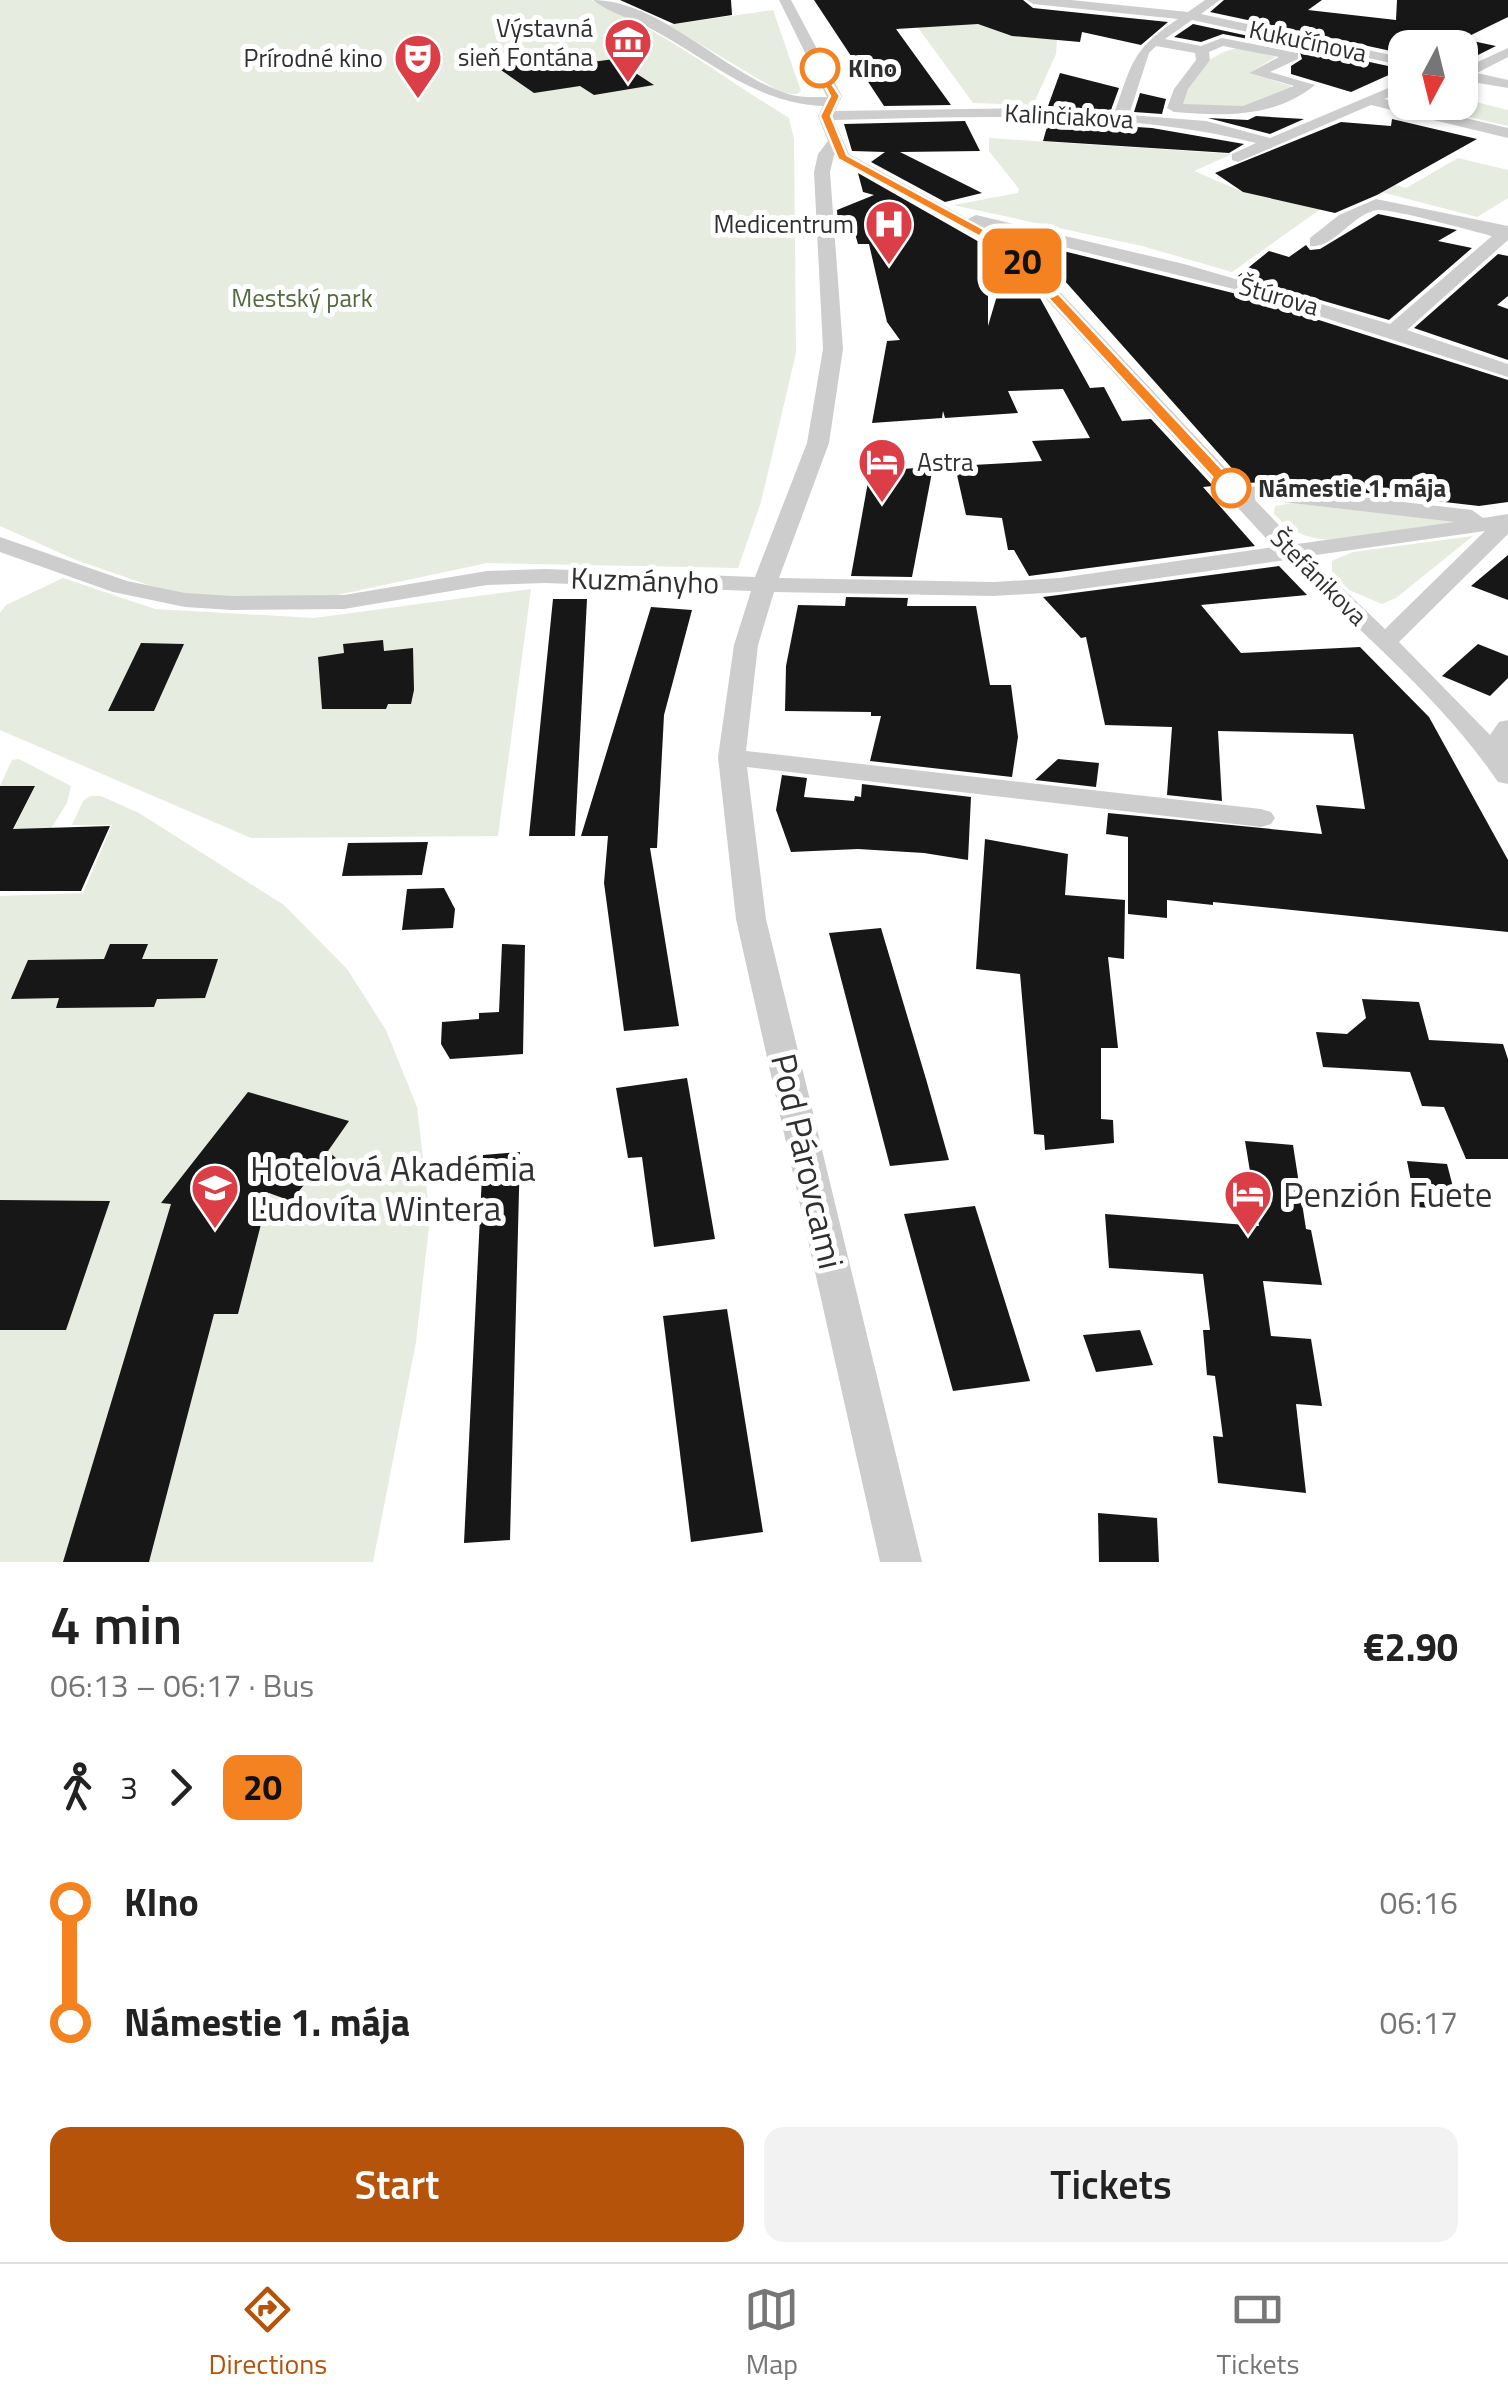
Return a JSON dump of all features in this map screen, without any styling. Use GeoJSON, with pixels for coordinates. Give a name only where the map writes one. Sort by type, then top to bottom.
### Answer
{"type":"FeatureCollection","features":[{"type":"Feature","properties":{"kind":"street","name":"Kalinčiakova"},"geometry":{"type":"LineString","coordinates":[[599,0],[656,26],[767,92],[828,109],[1120,118],[1206,126],[1272,142]]}},
{"type":"Feature","properties":{"kind":"street"},"geometry":{"type":"LineString","coordinates":[[785,0],[835,96],[828,109],[834,144],[842,156],[955,216]]}},
{"type":"Feature","properties":{"kind":"street","name":"Kukučínova"},"geometry":{"type":"LineString","coordinates":[[1033,0],[1190,16],[1388,58]]}},
{"type":"Feature","properties":{"kind":"street"},"geometry":{"type":"LineString","coordinates":[[1120,118],[1144,52],[1153,41],[1214,0]]}},
{"type":"Feature","properties":{"kind":"street"},"geometry":{"type":"LineString","coordinates":[[1153,41],[1202,50],[1222,42],[1293,56],[1256,74],[1308,85],[1262,109],[1243,113],[1174,108],[1181,90],[1203,60],[1202,50]]}},
{"type":"Feature","properties":{"kind":"street"},"geometry":{"type":"LineString","coordinates":[[1478,67],[1508,52]]}},
{"type":"Feature","properties":{"kind":"street"},"geometry":{"type":"LineString","coordinates":[[1478,78],[1508,84]]}},
{"type":"Feature","properties":{"kind":"street"},"geometry":{"type":"LineString","coordinates":[[1238,158],[1388,93]]}},
{"type":"Feature","properties":{"kind":"street"},"geometry":{"type":"LineString","coordinates":[[1372,101],[1388,103]]}},
{"type":"Feature","properties":{"kind":"street"},"geometry":{"type":"LineString","coordinates":[[1459,120],[1508,133]]}},
{"type":"Feature","properties":{"kind":"street","name":"Pod Párovcami"},"geometry":{"type":"LineString","coordinates":[[834,144],[826,154],[822,172],[833,349],[818,443],[746,644],[732,757],[751,920],[901,1562]]}},
{"type":"Feature","properties":{"kind":"street"},"geometry":{"type":"LineString","coordinates":[[822,172],[855,166]]}},
{"type":"Feature","properties":{"kind":"street"},"geometry":{"type":"LineString","coordinates":[[1316,242],[1345,219],[1376,204],[1507,233]]}},
{"type":"Feature","properties":{"kind":"street","name":"Štúrova"},"geometry":{"type":"LineString","coordinates":[[955,216],[1116,250],[1395,330],[1508,370]]}},
{"type":"Feature","properties":{"kind":"street","name":"Štefánikova"},"geometry":{"type":"LineString","coordinates":[[955,216],[1008,247],[1236,494],[1492,752],[1508,776]]}},
{"type":"Feature","properties":{"kind":"street"},"geometry":{"type":"LineString","coordinates":[[1395,330],[1507,233]]}},
{"type":"Feature","properties":{"kind":"street"},"geometry":{"type":"LineString","coordinates":[[1008,247],[1023,238],[1046,234]]}},
{"type":"Feature","properties":{"kind":"street"},"geometry":{"type":"LineString","coordinates":[[1236,494],[1508,521]]}},
{"type":"Feature","properties":{"kind":"street"},"geometry":{"type":"LineString","coordinates":[[1294,554],[1508,521]]}},
{"type":"Feature","properties":{"kind":"street"},"geometry":{"type":"LineString","coordinates":[[1385,642],[1508,521]]}},
{"type":"Feature","properties":{"kind":"street","name":"Kuzmányho"},"geometry":{"type":"LineString","coordinates":[[2,546],[38,554],[121,588],[186,600],[232,603],[344,602],[488,578],[526,576],[993,589],[1060,585],[1294,554]]}},
{"type":"Feature","properties":{"kind":"street"},"geometry":{"type":"LineString","coordinates":[[1492,752],[1508,728]]}},
{"type":"Feature","properties":{"kind":"street"},"geometry":{"type":"LineString","coordinates":[[732,757],[1261,818]]}},
{"type":"Feature","properties":{"kind":"green space","name":"Mestský park"},"geometry":{"type":"Polygon","coordinates":[[[0,0],[591,0],[667,40],[789,118],[794,139],[796,353],[761,502],[738,568],[487,563],[304,602],[180,596],[76,560],[0,526],[0,0]]]}},
{"type":"Feature","properties":{"kind":"green space"},"geometry":{"type":"Polygon","coordinates":[[[773,10],[801,91],[797,94],[782,93],[668,25],[773,10]]]}},
{"type":"Feature","properties":{"kind":"green space"},"geometry":{"type":"Polygon","coordinates":[[[963,17],[1008,35],[1057,39],[1056,54],[1033,105],[973,103],[911,18],[963,17]]]}},
{"type":"Feature","properties":{"kind":"green space"},"geometry":{"type":"Polygon","coordinates":[[[1239,48],[1276,57],[1249,73],[1291,86],[1292,90],[1258,108],[1179,107],[1201,68],[1218,55],[1239,48]]]}},
{"type":"Feature","properties":{"kind":"green space"},"geometry":{"type":"Polygon","coordinates":[[[1478,102],[1508,110],[1508,126],[1478,119],[1478,102]]]}},
{"type":"Feature","properties":{"kind":"green space"},"geometry":{"type":"Polygon","coordinates":[[[989,138],[1232,154],[1194,171],[1243,192],[1322,208],[1232,272],[1142,246],[953,205],[1018,193],[1019,189],[989,151],[989,138]]]}},
{"type":"Feature","properties":{"kind":"green space"},"geometry":{"type":"Polygon","coordinates":[[[1458,158],[1508,170],[1508,198],[1477,217],[1270,163],[1342,171],[1406,188],[1458,158]]]}},
{"type":"Feature","properties":{"kind":"green space"},"geometry":{"type":"Polygon","coordinates":[[[1293,503],[1459,522],[1320,539],[1298,533],[1274,514],[1275,506],[1293,503]]]}},
{"type":"Feature","properties":{"kind":"green space"},"geometry":{"type":"Polygon","coordinates":[[[1473,536],[1396,598],[1382,604],[1349,590],[1332,572],[1332,561],[1353,552],[1473,536]]]}},
{"type":"Feature","properties":{"kind":"green space"},"geometry":{"type":"Polygon","coordinates":[[[63,578],[155,609],[314,618],[531,589],[498,836],[251,838],[0,730],[0,613],[6,605],[63,578]]]}},
{"type":"Feature","properties":{"kind":"green space"},"geometry":{"type":"Polygon","coordinates":[[[19,759],[71,786],[67,803],[50,830],[13,830],[35,787],[0,786],[12,760],[19,759]]]}},
{"type":"Feature","properties":{"kind":"green space","name":"Hotelová Akadémia Ľudovíta Wintera"},"geometry":{"type":"Polygon","coordinates":[[[101,796],[139,813],[284,905],[347,969],[386,1030],[417,1107],[430,1218],[416,1342],[373,1562],[0,1562],[0,896],[83,893],[112,825],[72,825],[83,801],[101,796]]]}},
{"type":"Feature","properties":{"kind":"building"},"geometry":{"type":"Polygon","coordinates":[[[620,0],[731,0],[732,15],[674,24],[620,0]]]}},
{"type":"Feature","properties":{"kind":"building"},"geometry":{"type":"Polygon","coordinates":[[[814,0],[1023,0],[1033,8],[1168,22],[1141,45],[1082,32],[1080,42],[1012,36],[978,24],[896,29],[951,105],[884,106],[814,0]]]}},
{"type":"Feature","properties":{"kind":"building"},"geometry":{"type":"Polygon","coordinates":[[[1224,0],[1322,0],[1308,10],[1396,20],[1397,0],[1508,0],[1508,17],[1478,32],[1388,30],[1388,50],[1210,12],[1224,0]]]}},
{"type":"Feature","properties":{"kind":"building"},"geometry":{"type":"Polygon","coordinates":[[[1193,24],[1388,66],[1388,75],[1351,92],[1291,74],[1291,66],[1302,59],[1299,49],[1223,34],[1201,42],[1174,37],[1193,24]]]}},
{"type":"Feature","properties":{"kind":"building"},"geometry":{"type":"Polygon","coordinates":[[[1478,42],[1496,46],[1478,55],[1478,42]]]}},
{"type":"Feature","properties":{"kind":"building"},"geometry":{"type":"Polygon","coordinates":[[[569,58],[578,64],[614,59],[654,85],[594,95],[580,86],[534,93],[498,68],[569,58]]]}},
{"type":"Feature","properties":{"kind":"building"},"geometry":{"type":"Polygon","coordinates":[[[1060,73],[1119,88],[1111,110],[1048,106],[1060,73]]]}},
{"type":"Feature","properties":{"kind":"building"},"geometry":{"type":"Polygon","coordinates":[[[1140,93],[1166,99],[1162,114],[1134,112],[1140,93]]]}},
{"type":"Feature","properties":{"kind":"building"},"geometry":{"type":"Polygon","coordinates":[[[1256,116],[1304,119],[1270,134],[1208,118],[1248,120],[1256,116]]]}},
{"type":"Feature","properties":{"kind":"building"},"geometry":{"type":"Polygon","coordinates":[[[1392,120],[1396,120],[1477,139],[1377,195],[1335,213],[1243,192],[1215,173],[1341,122],[1391,126],[1392,120]]]}},
{"type":"Feature","properties":{"kind":"building"},"geometry":{"type":"Polygon","coordinates":[[[965,121],[980,151],[900,152],[982,193],[945,202],[871,162],[885,152],[852,151],[844,124],[965,121]]]}},
{"type":"Feature","properties":{"kind":"building"},"geometry":{"type":"Polygon","coordinates":[[[1042,121],[1152,128],[1244,144],[1229,153],[1043,141],[1047,127],[1040,127],[1042,121]]]}},
{"type":"Feature","properties":{"kind":"building"},"geometry":{"type":"Polygon","coordinates":[[[858,173],[988,247],[988,326],[1007,262],[1040,298],[1090,388],[1104,387],[1122,421],[1151,419],[1213,486],[1203,487],[1255,546],[1029,576],[1014,550],[1008,550],[1002,518],[966,515],[955,466],[1042,461],[1032,441],[1090,438],[1063,389],[1008,391],[1018,413],[945,418],[943,411],[942,418],[872,423],[887,341],[900,340],[887,322],[869,244],[858,244],[852,224],[838,228],[837,210],[874,195],[863,192],[858,173]]]}},
{"type":"Feature","properties":{"kind":"building"},"geometry":{"type":"Polygon","coordinates":[[[1378,214],[1457,230],[1438,241],[1472,248],[1389,320],[1238,276],[1269,251],[1289,257],[1306,245],[1310,250],[1320,249],[1378,214]]]}},
{"type":"Feature","properties":{"kind":"building"},"geometry":{"type":"Polygon","coordinates":[[[1031,243],[1237,294],[1508,380],[1508,502],[1479,506],[1271,482],[1245,483],[1031,243]]]}},
{"type":"Feature","properties":{"kind":"building"},"geometry":{"type":"Polygon","coordinates":[[[1498,254],[1508,256],[1508,296],[1497,305],[1508,309],[1508,360],[1414,328],[1498,254]]]}},
{"type":"Feature","properties":{"kind":"building"},"geometry":{"type":"Polygon","coordinates":[[[933,467],[912,577],[851,576],[870,471],[933,467]]]}},
{"type":"Feature","properties":{"kind":"building"},"geometry":{"type":"Polygon","coordinates":[[[1508,555],[1508,600],[1471,586],[1508,555]]]}},
{"type":"Feature","properties":{"kind":"building"},"geometry":{"type":"Polygon","coordinates":[[[1279,566],[1307,595],[1201,605],[1241,653],[1360,647],[1429,717],[1508,860],[1508,932],[1213,902],[1167,900],[1167,918],[1128,914],[1128,837],[1106,834],[1108,813],[1322,834],[1316,805],[1365,809],[1353,734],[1218,731],[1222,801],[1167,795],[1172,727],[1105,725],[1086,637],[1081,638],[1043,597],[1279,566]]]}},
{"type":"Feature","properties":{"kind":"building"},"geometry":{"type":"Polygon","coordinates":[[[846,597],[908,598],[907,606],[976,606],[990,685],[1011,685],[1018,737],[1012,777],[870,761],[881,716],[871,716],[871,712],[785,711],[786,666],[798,605],[845,606],[846,597]]]}},
{"type":"Feature","properties":{"kind":"building"},"geometry":{"type":"Polygon","coordinates":[[[553,599],[587,599],[575,836],[529,836],[553,599]]]}},
{"type":"Feature","properties":{"kind":"building"},"geometry":{"type":"Polygon","coordinates":[[[651,607],[692,610],[664,715],[657,848],[650,848],[679,1026],[624,1031],[604,883],[608,836],[581,836],[651,607]]]}},
{"type":"Feature","properties":{"kind":"building"},"geometry":{"type":"Polygon","coordinates":[[[383,640],[384,651],[413,648],[411,704],[388,704],[386,709],[322,709],[318,657],[344,653],[343,644],[383,640]]]}},
{"type":"Feature","properties":{"kind":"building"},"geometry":{"type":"Polygon","coordinates":[[[141,643],[184,644],[154,711],[108,711],[141,643]]]}},
{"type":"Feature","properties":{"kind":"building"},"geometry":{"type":"Polygon","coordinates":[[[1478,644],[1508,656],[1508,678],[1490,696],[1442,676],[1478,644]]]}},
{"type":"Feature","properties":{"kind":"building"},"geometry":{"type":"Polygon","coordinates":[[[1058,759],[1099,763],[1096,787],[1035,780],[1058,759]]]}},
{"type":"Feature","properties":{"kind":"building"},"geometry":{"type":"Polygon","coordinates":[[[782,775],[807,778],[804,797],[854,801],[855,796],[861,797],[862,784],[971,797],[968,860],[858,849],[791,852],[776,810],[782,775]]]}},
{"type":"Feature","properties":{"kind":"building"},"geometry":{"type":"Polygon","coordinates":[[[0,786],[35,786],[13,829],[110,826],[81,891],[0,891],[0,786]]]}},
{"type":"Feature","properties":{"kind":"building"},"geometry":{"type":"Polygon","coordinates":[[[985,839],[1068,854],[1065,895],[1125,900],[1124,959],[1108,957],[1118,1048],[1101,1048],[1101,1119],[1113,1120],[1114,1143],[1045,1150],[1044,1135],[1034,1134],[1020,974],[976,969],[985,839]]]}},
{"type":"Feature","properties":{"kind":"building"},"geometry":{"type":"Polygon","coordinates":[[[428,842],[422,875],[342,876],[348,843],[428,842]]]}},
{"type":"Feature","properties":{"kind":"building"},"geometry":{"type":"Polygon","coordinates":[[[444,888],[455,909],[453,928],[402,930],[407,889],[444,888]]]}},
{"type":"Feature","properties":{"kind":"building"},"geometry":{"type":"Polygon","coordinates":[[[881,928],[949,1160],[890,1166],[829,933],[881,928]]]}},
{"type":"Feature","properties":{"kind":"building"},"geometry":{"type":"Polygon","coordinates":[[[110,944],[148,944],[142,959],[218,959],[205,998],[157,999],[154,1007],[56,1008],[59,998],[11,999],[28,960],[104,959],[110,944]]]}},
{"type":"Feature","properties":{"kind":"building"},"geometry":{"type":"Polygon","coordinates":[[[502,944],[525,945],[523,1054],[450,1059],[441,1044],[442,1022],[479,1019],[479,1013],[499,1012],[502,944]]]}},
{"type":"Feature","properties":{"kind":"building"},"geometry":{"type":"Polygon","coordinates":[[[1362,999],[1419,1002],[1429,1040],[1503,1044],[1508,1059],[1508,1159],[1466,1159],[1444,1107],[1422,1106],[1410,1072],[1323,1067],[1316,1032],[1347,1034],[1366,1018],[1362,999]]]}},
{"type":"Feature","properties":{"kind":"building"},"geometry":{"type":"Polygon","coordinates":[[[687,1078],[715,1239],[654,1247],[642,1157],[628,1158],[616,1088],[687,1078]]]}},
{"type":"Feature","properties":{"kind":"building"},"geometry":{"type":"Polygon","coordinates":[[[248,1092],[349,1121],[328,1151],[337,1159],[316,1170],[291,1201],[269,1193],[238,1314],[214,1314],[149,1562],[63,1562],[171,1204],[161,1203],[248,1092]]]}},
{"type":"Feature","properties":{"kind":"building"},"geometry":{"type":"Polygon","coordinates":[[[1245,1141],[1293,1145],[1306,1229],[1311,1230],[1322,1285],[1263,1281],[1271,1336],[1311,1339],[1322,1406],[1296,1404],[1306,1493],[1218,1483],[1213,1436],[1223,1437],[1215,1376],[1207,1375],[1203,1330],[1210,1330],[1203,1274],[1109,1268],[1105,1214],[1259,1226],[1245,1141]]]}},
{"type":"Feature","properties":{"kind":"building"},"geometry":{"type":"Polygon","coordinates":[[[520,1152],[510,1540],[464,1543],[483,1155],[520,1152]]]}},
{"type":"Feature","properties":{"kind":"building"},"geometry":{"type":"Polygon","coordinates":[[[1407,1161],[1447,1164],[1459,1210],[1416,1207],[1407,1161]]]}},
{"type":"Feature","properties":{"kind":"building"},"geometry":{"type":"Polygon","coordinates":[[[0,1200],[110,1201],[66,1330],[0,1330],[0,1200]]]}},
{"type":"Feature","properties":{"kind":"building"},"geometry":{"type":"Polygon","coordinates":[[[975,1206],[1030,1381],[953,1391],[904,1214],[975,1206]]]}},
{"type":"Feature","properties":{"kind":"building"},"geometry":{"type":"Polygon","coordinates":[[[727,1309],[763,1532],[691,1542],[663,1316],[727,1309]]]}},
{"type":"Feature","properties":{"kind":"building"},"geometry":{"type":"Polygon","coordinates":[[[1140,1330],[1153,1365],[1096,1372],[1083,1335],[1140,1330]]]}},
{"type":"Feature","properties":{"kind":"building"},"geometry":{"type":"Polygon","coordinates":[[[1098,1513],[1157,1518],[1159,1562],[1099,1562],[1098,1513]]]}},
{"type":"Feature","properties":{"kind":"bus line","name":"20"},"geometry":{"type":"LineString","coordinates":[[820,68],[835,96],[825,116],[842,156],[1008,247],[1231,488]]}},
{"type":"Feature","properties":{"kind":"place","name":"KIno"},"geometry":{"type":"Point","coordinates":[820,68]}},
{"type":"Feature","properties":{"kind":"place","name":"Výstavná sieň Fontána"},"geometry":{"type":"Point","coordinates":[628,84]}},
{"type":"Feature","properties":{"kind":"place","name":"Prírodné kino"},"geometry":{"type":"Point","coordinates":[418,100]}},
{"type":"Feature","properties":{"kind":"place","name":"Medicentrum"},"geometry":{"type":"Point","coordinates":[889,266]}},
{"type":"Feature","properties":{"kind":"place","name":"Námestie 1. mája"},"geometry":{"type":"Point","coordinates":[1231,488]}},
{"type":"Feature","properties":{"kind":"place","name":"Astra"},"geometry":{"type":"Point","coordinates":[882,504]}},
{"type":"Feature","properties":{"kind":"place","name":"Hotelová Akadémia Ľudovíta Wintera"},"geometry":{"type":"Point","coordinates":[215,1230]}},
{"type":"Feature","properties":{"kind":"place","name":"Penzión Fuete"},"geometry":{"type":"Point","coordinates":[1248,1236]}}]}
